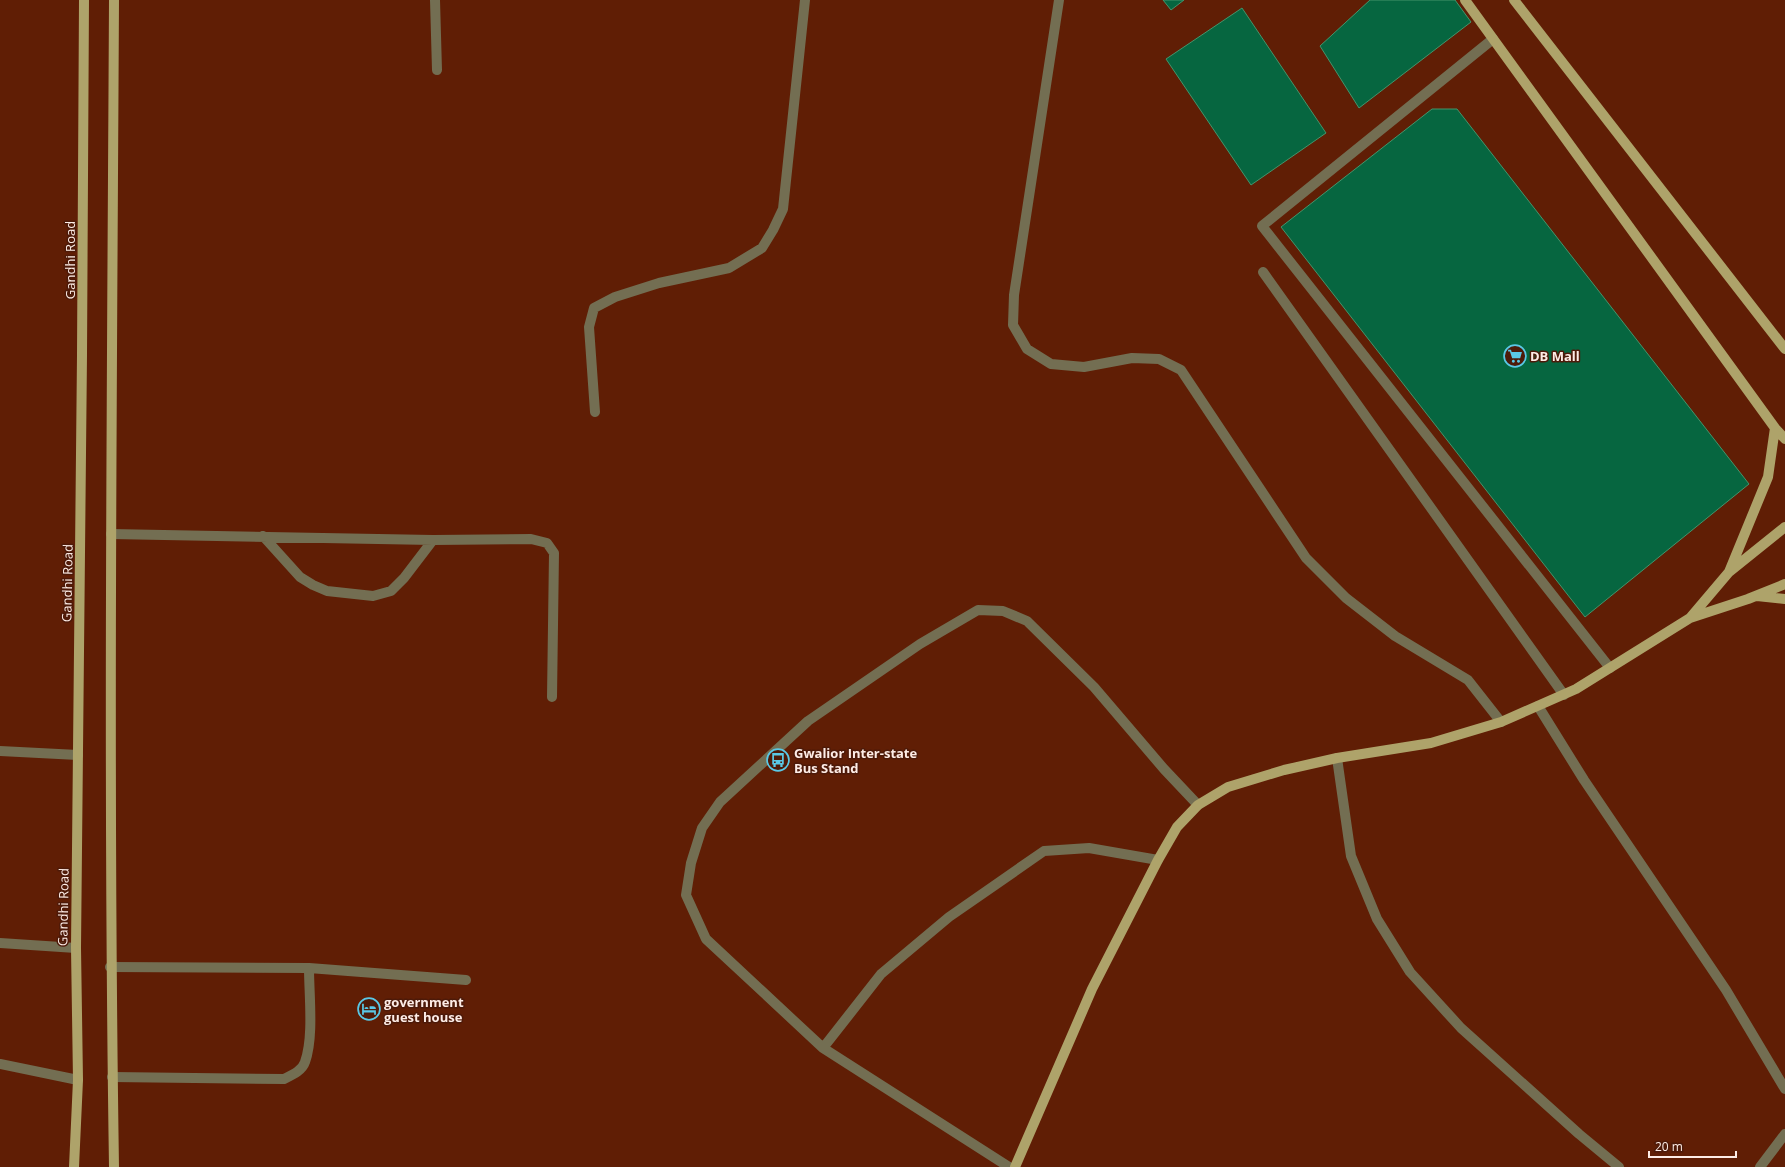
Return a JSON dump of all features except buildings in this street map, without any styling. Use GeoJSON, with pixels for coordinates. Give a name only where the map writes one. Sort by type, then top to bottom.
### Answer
{"type":"FeatureCollection","features":[{"type":"Feature","properties":{"kind":"main road","name":"Gandhi Road"},"geometry":{"type":"LineString","coordinates":[[74,1167],[78,1080],[76,948],[84,0]]}},
{"type":"Feature","properties":{"kind":"main road"},"geometry":{"type":"LineString","coordinates":[[114,0],[110,967],[114,1167]]}},
{"type":"Feature","properties":{"kind":"main road"},"geometry":{"type":"LineString","coordinates":[[1465,0],[1775,428],[1785,439]]}},
{"type":"Feature","properties":{"kind":"main road"},"geometry":{"type":"LineString","coordinates":[[1518,2],[1785,349]]}},
{"type":"Feature","properties":{"kind":"main road"},"geometry":{"type":"LineString","coordinates":[[1728,572],[1768,477],[1775,428]]}},
{"type":"Feature","properties":{"kind":"main road"},"geometry":{"type":"LineString","coordinates":[[1690,618],[1728,572],[1785,527]]}},
{"type":"Feature","properties":{"kind":"main road"},"geometry":{"type":"LineString","coordinates":[[1015,1167],[1092,990],[1158,860],[1177,827],[1198,805],[1228,787],[1284,770],[1337,758],[1431,743],[1501,722],[1564,695],[1690,618],[1756,596],[1785,584]]}},
{"type":"Feature","properties":{"kind":"main road"},"geometry":{"type":"LineString","coordinates":[[1756,596],[1785,599]]}},
{"type":"Feature","properties":{"kind":"street"},"geometry":{"type":"LineString","coordinates":[[435,0],[437,70]]}},
{"type":"Feature","properties":{"kind":"street"},"geometry":{"type":"LineString","coordinates":[[595,412],[589,327],[594,308],[615,297],[659,283],[728,268],[762,248],[774,230],[783,209],[805,0]]}},
{"type":"Feature","properties":{"kind":"street"},"geometry":{"type":"LineString","coordinates":[[1059,0],[1014,295],[1013,325],[1027,349],[1051,364],[1084,368],[1132,358],[1159,359],[1181,370],[1306,558],[1346,598],[1395,636],[1468,680],[1501,722]]}},
{"type":"Feature","properties":{"kind":"street"},"geometry":{"type":"LineString","coordinates":[[1493,39],[1262,226],[1610,668]]}},
{"type":"Feature","properties":{"kind":"street"},"geometry":{"type":"LineString","coordinates":[[1264,272],[1564,695]]}},
{"type":"Feature","properties":{"kind":"street"},"geometry":{"type":"LineString","coordinates":[[111,534],[433,540],[531,539],[547,543],[554,553],[552,697]]}},
{"type":"Feature","properties":{"kind":"street"},"geometry":{"type":"LineString","coordinates":[[263,536],[300,577],[312,585],[326,591],[373,596],[391,591],[404,578],[433,540]]}},
{"type":"Feature","properties":{"kind":"street"},"geometry":{"type":"LineString","coordinates":[[1009,1167],[823,1048],[706,939],[686,895],[692,863],[702,828],[720,802],[808,721],[920,644],[978,610],[1003,611],[1027,622],[1094,687],[1164,769],[1198,805]]}},
{"type":"Feature","properties":{"kind":"street"},"geometry":{"type":"LineString","coordinates":[[1538,706],[1584,780],[1726,990],[1785,1089]]}},
{"type":"Feature","properties":{"kind":"street"},"geometry":{"type":"LineString","coordinates":[[0,752],[78,754]]}},
{"type":"Feature","properties":{"kind":"street"},"geometry":{"type":"LineString","coordinates":[[1337,758],[1351,856],[1377,919],[1410,972],[1461,1028],[1579,1134],[1619,1167]]}},
{"type":"Feature","properties":{"kind":"street"},"geometry":{"type":"LineString","coordinates":[[823,1048],[881,974],[949,917],[1044,851],[1089,848],[1158,860]]}},
{"type":"Feature","properties":{"kind":"street"},"geometry":{"type":"LineString","coordinates":[[0,943],[76,948]]}},
{"type":"Feature","properties":{"kind":"street"},"geometry":{"type":"LineString","coordinates":[[110,967],[309,968],[466,980]]}},
{"type":"Feature","properties":{"kind":"street"},"geometry":{"type":"LineString","coordinates":[[112,1077],[284,1079],[295,1074],[305,1062],[310,1028],[309,968]]}},
{"type":"Feature","properties":{"kind":"street"},"geometry":{"type":"LineString","coordinates":[[0,1064],[78,1080]]}},
{"type":"Feature","properties":{"kind":"street"},"geometry":{"type":"LineString","coordinates":[[1760,1167],[1785,1134]]}},
{"type":"Feature","properties":{"kind":"place","name":"DB Mall"},"geometry":{"type":"Point","coordinates":[1515,356]}},
{"type":"Feature","properties":{"kind":"place","name":"Gwalior Inter-state Bus Stand"},"geometry":{"type":"Point","coordinates":[778,760]}},
{"type":"Feature","properties":{"kind":"place","name":"government guest house"},"geometry":{"type":"Point","coordinates":[369,1009]}}]}
